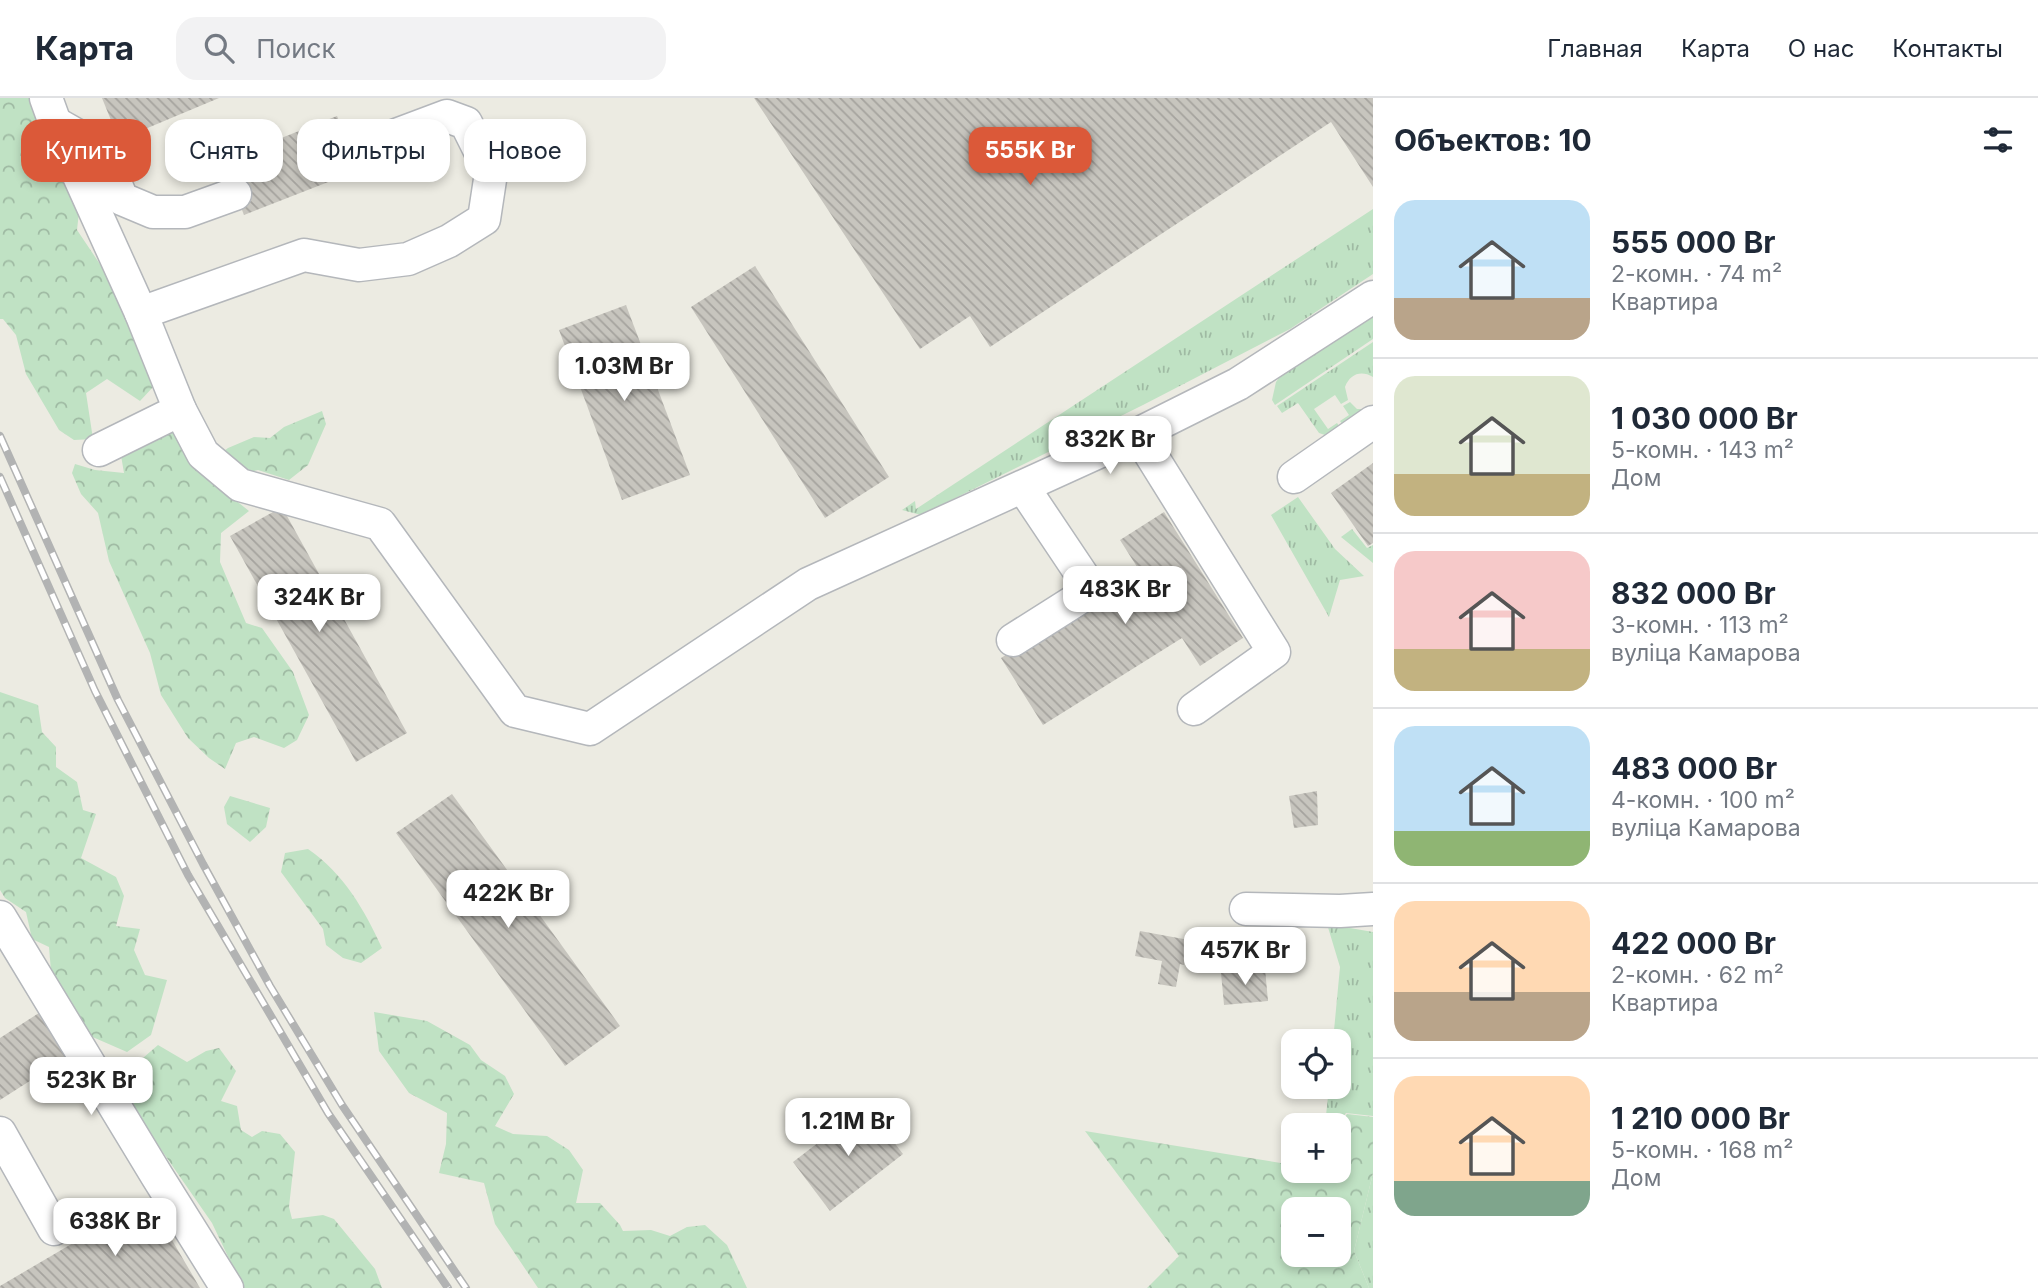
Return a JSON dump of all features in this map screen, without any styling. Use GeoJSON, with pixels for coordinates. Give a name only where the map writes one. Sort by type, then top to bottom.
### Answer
{"type":"FeatureCollection","features":[{"type":"Feature","properties":{"kind":"street"},"geometry":{"type":"LineString","coordinates":[[50,110],[101,149],[122,199],[153,212],[185,212],[235,194]]}},
{"type":"Feature","properties":{"kind":"street"},"geometry":{"type":"LineString","coordinates":[[50,110],[141,313],[180,411],[203,454],[240,485],[380,524],[515,710],[590,729],[808,584],[1138,434],[1238,384],[1373,297]]}},
{"type":"Feature","properties":{"kind":"street"},"geometry":{"type":"LineString","coordinates":[[141,313],[304,255],[359,265],[408,259],[449,241],[484,219],[491,173],[466,123],[447,116],[439,119]]}},
{"type":"Feature","properties":{"kind":"street"},"geometry":{"type":"LineString","coordinates":[[99,450],[180,411]]}},
{"type":"Feature","properties":{"kind":"street"},"geometry":{"type":"LineString","coordinates":[[1294,477],[1373,422]]}},
{"type":"Feature","properties":{"kind":"street"},"geometry":{"type":"LineString","coordinates":[[1138,434],[1274,652],[1194,709]]}},
{"type":"Feature","properties":{"kind":"street"},"geometry":{"type":"LineString","coordinates":[[1013,640],[1092,590],[1023,487]]}},
{"type":"Feature","properties":{"kind":"street"},"geometry":{"type":"LineString","coordinates":[[1246,909],[1373,909]]}},
{"type":"Feature","properties":{"kind":"street"},"geometry":{"type":"LineString","coordinates":[[0,917],[156,1176],[227,1288]]}},
{"type":"Feature","properties":{"kind":"street"},"geometry":{"type":"LineString","coordinates":[[0,1133],[54,1229]]}},
{"type":"Feature","properties":{"kind":"green space"},"geometry":{"type":"Polygon","coordinates":[[[0,98],[30,98],[43,119],[21,119],[21,182],[72,182],[80,203],[77,230],[114,285],[130,319],[136,346],[154,386],[140,401],[107,379],[86,393],[93,439],[74,440],[59,430],[26,374],[16,335],[3,319],[0,319],[0,98]]]}},
{"type":"Feature","properties":{"kind":"green space"},"geometry":{"type":"Polygon","coordinates":[[[1373,209],[1373,274],[1290,329],[921,515],[902,510],[915,501],[916,509],[1373,209]]]}},
{"type":"Feature","properties":{"kind":"green space"},"geometry":{"type":"Polygon","coordinates":[[[1373,311],[1373,339],[1275,405],[1272,400],[1276,382],[1284,371],[1373,311]]]}},
{"type":"Feature","properties":{"kind":"green space"},"geometry":{"type":"Polygon","coordinates":[[[1373,342],[1373,377],[1364,374],[1353,376],[1345,387],[1348,400],[1341,404],[1335,395],[1314,409],[1328,429],[1337,423],[1343,431],[1346,429],[1340,421],[1349,415],[1343,406],[1350,402],[1357,409],[1373,411],[1334,438],[1319,433],[1298,403],[1282,413],[1277,406],[1373,342]]]}},
{"type":"Feature","properties":{"kind":"green space"},"geometry":{"type":"Polygon","coordinates":[[[322,411],[326,424],[308,465],[289,480],[258,470],[221,480],[234,499],[249,511],[221,533],[220,562],[246,623],[262,628],[293,672],[309,715],[297,740],[284,748],[254,737],[236,743],[225,769],[188,738],[161,695],[150,653],[109,561],[98,513],[81,494],[72,473],[75,464],[95,470],[124,473],[116,426],[125,419],[144,427],[167,420],[210,461],[228,448],[254,437],[270,438],[284,427],[322,411]]]}},
{"type":"Feature","properties":{"kind":"green space"},"geometry":{"type":"Polygon","coordinates":[[[1298,497],[1335,549],[1364,576],[1340,580],[1329,617],[1271,515],[1298,497]]]}},
{"type":"Feature","properties":{"kind":"green space"},"geometry":{"type":"Polygon","coordinates":[[[1352,529],[1367,548],[1373,545],[1373,563],[1341,537],[1352,529]]]}},
{"type":"Feature","properties":{"kind":"green space"},"geometry":{"type":"Polygon","coordinates":[[[0,692],[38,705],[42,732],[56,747],[56,767],[77,782],[83,810],[96,814],[81,858],[116,877],[124,896],[116,926],[140,929],[134,950],[145,975],[167,980],[151,1035],[127,1052],[88,1035],[51,971],[49,947],[32,939],[26,912],[5,898],[0,890],[0,692]]]}},
{"type":"Feature","properties":{"kind":"green space"},"geometry":{"type":"Polygon","coordinates":[[[230,796],[270,808],[266,827],[250,842],[227,824],[224,807],[230,796]]]}},
{"type":"Feature","properties":{"kind":"green space"},"geometry":{"type":"Polygon","coordinates":[[[308,849],[332,870],[352,893],[382,948],[361,963],[343,958],[326,945],[323,929],[281,872],[285,853],[308,849]]]}},
{"type":"Feature","properties":{"kind":"green space"},"geometry":{"type":"Polygon","coordinates":[[[1327,924],[1373,932],[1373,1116],[1326,1113],[1328,1099],[1351,1099],[1351,1029],[1334,1029],[1340,967],[1327,924]]]}},
{"type":"Feature","properties":{"kind":"green space"},"geometry":{"type":"Polygon","coordinates":[[[374,1012],[427,1021],[470,1045],[481,1060],[505,1076],[514,1094],[495,1126],[513,1134],[547,1136],[569,1150],[583,1170],[576,1203],[600,1203],[623,1231],[651,1230],[670,1236],[687,1227],[705,1225],[727,1245],[747,1288],[538,1288],[495,1224],[484,1183],[439,1173],[446,1144],[447,1113],[409,1093],[379,1051],[374,1012]]]}},
{"type":"Feature","properties":{"kind":"green space"},"geometry":{"type":"Polygon","coordinates":[[[158,1045],[187,1062],[206,1051],[219,1048],[236,1071],[221,1101],[237,1106],[241,1130],[252,1137],[262,1131],[280,1134],[295,1152],[289,1207],[292,1219],[323,1215],[334,1219],[375,1269],[382,1288],[243,1288],[212,1223],[142,1122],[128,1092],[129,1070],[158,1045]]]}},
{"type":"Feature","properties":{"kind":"green space"},"geometry":{"type":"Polygon","coordinates":[[[1351,1114],[1373,1117],[1373,1173],[1354,1251],[1369,1288],[1147,1288],[1179,1256],[1085,1131],[1281,1163],[1281,1183],[1351,1183],[1351,1114]]]}},
{"type":"Feature","properties":{"kind":"green space"},"geometry":{"type":"Polygon","coordinates":[[[1373,1173],[1373,1288],[1369,1288],[1354,1251],[1373,1173]]]}},
{"type":"Feature","properties":{"kind":"building"},"geometry":{"type":"Polygon","coordinates":[[[102,98],[219,98],[151,127],[151,119],[110,119],[102,98]]]}},
{"type":"Feature","properties":{"kind":"building"},"geometry":{"type":"Polygon","coordinates":[[[754,98],[1373,98],[1373,187],[1331,122],[990,347],[970,316],[920,349],[754,98]]]}},
{"type":"Feature","properties":{"kind":"building"},"geometry":{"type":"Polygon","coordinates":[[[297,132],[297,182],[328,182],[244,215],[231,182],[283,182],[283,137],[297,132]]]}},
{"type":"Feature","properties":{"kind":"building"},"geometry":{"type":"Polygon","coordinates":[[[755,266],[889,477],[825,518],[691,307],[755,266]]]}},
{"type":"Feature","properties":{"kind":"building"},"geometry":{"type":"Polygon","coordinates":[[[626,305],[690,475],[622,500],[559,330],[626,305]]]}},
{"type":"Feature","properties":{"kind":"building"},"geometry":{"type":"Polygon","coordinates":[[[1373,463],[1373,543],[1368,546],[1331,493],[1373,463]]]}},
{"type":"Feature","properties":{"kind":"building"},"geometry":{"type":"Polygon","coordinates":[[[282,507],[407,733],[356,762],[230,536],[282,507]]]}},
{"type":"Feature","properties":{"kind":"building"},"geometry":{"type":"Polygon","coordinates":[[[1164,512],[1243,638],[1200,666],[1182,638],[1043,725],[1001,658],[1139,570],[1120,540],[1164,512]]]}},
{"type":"Feature","properties":{"kind":"building"},"geometry":{"type":"Polygon","coordinates":[[[1317,791],[1318,825],[1294,828],[1289,796],[1317,791]]]}},
{"type":"Feature","properties":{"kind":"building"},"geometry":{"type":"Polygon","coordinates":[[[452,794],[620,1026],[565,1066],[396,833],[452,794]]]}},
{"type":"Feature","properties":{"kind":"building"},"geometry":{"type":"Polygon","coordinates":[[[1140,931],[1189,940],[1184,965],[1180,964],[1176,987],[1158,984],[1162,961],[1135,956],[1140,931]]]}},
{"type":"Feature","properties":{"kind":"building"},"geometry":{"type":"Polygon","coordinates":[[[1265,969],[1268,1001],[1224,1005],[1221,973],[1265,969]]]}},
{"type":"Feature","properties":{"kind":"building"},"geometry":{"type":"Polygon","coordinates":[[[42,1011],[79,1068],[55,1083],[47,1070],[0,1100],[0,1038],[42,1011]]]}},
{"type":"Feature","properties":{"kind":"building"},"geometry":{"type":"Polygon","coordinates":[[[866,1106],[903,1154],[830,1211],[793,1162],[866,1106]]]}},
{"type":"Feature","properties":{"kind":"building"},"geometry":{"type":"Polygon","coordinates":[[[148,1199],[200,1288],[0,1288],[0,1286],[148,1199]]]}},
{"type":"Feature","properties":{"kind":"railway"},"geometry":{"type":"LineString","coordinates":[[0,436],[118,700],[203,864],[270,986],[342,1105],[466,1288]]}},
{"type":"Feature","properties":{"kind":"railway"},"geometry":{"type":"LineString","coordinates":[[0,477],[95,691],[188,875],[328,1113],[448,1288]]}}]}
